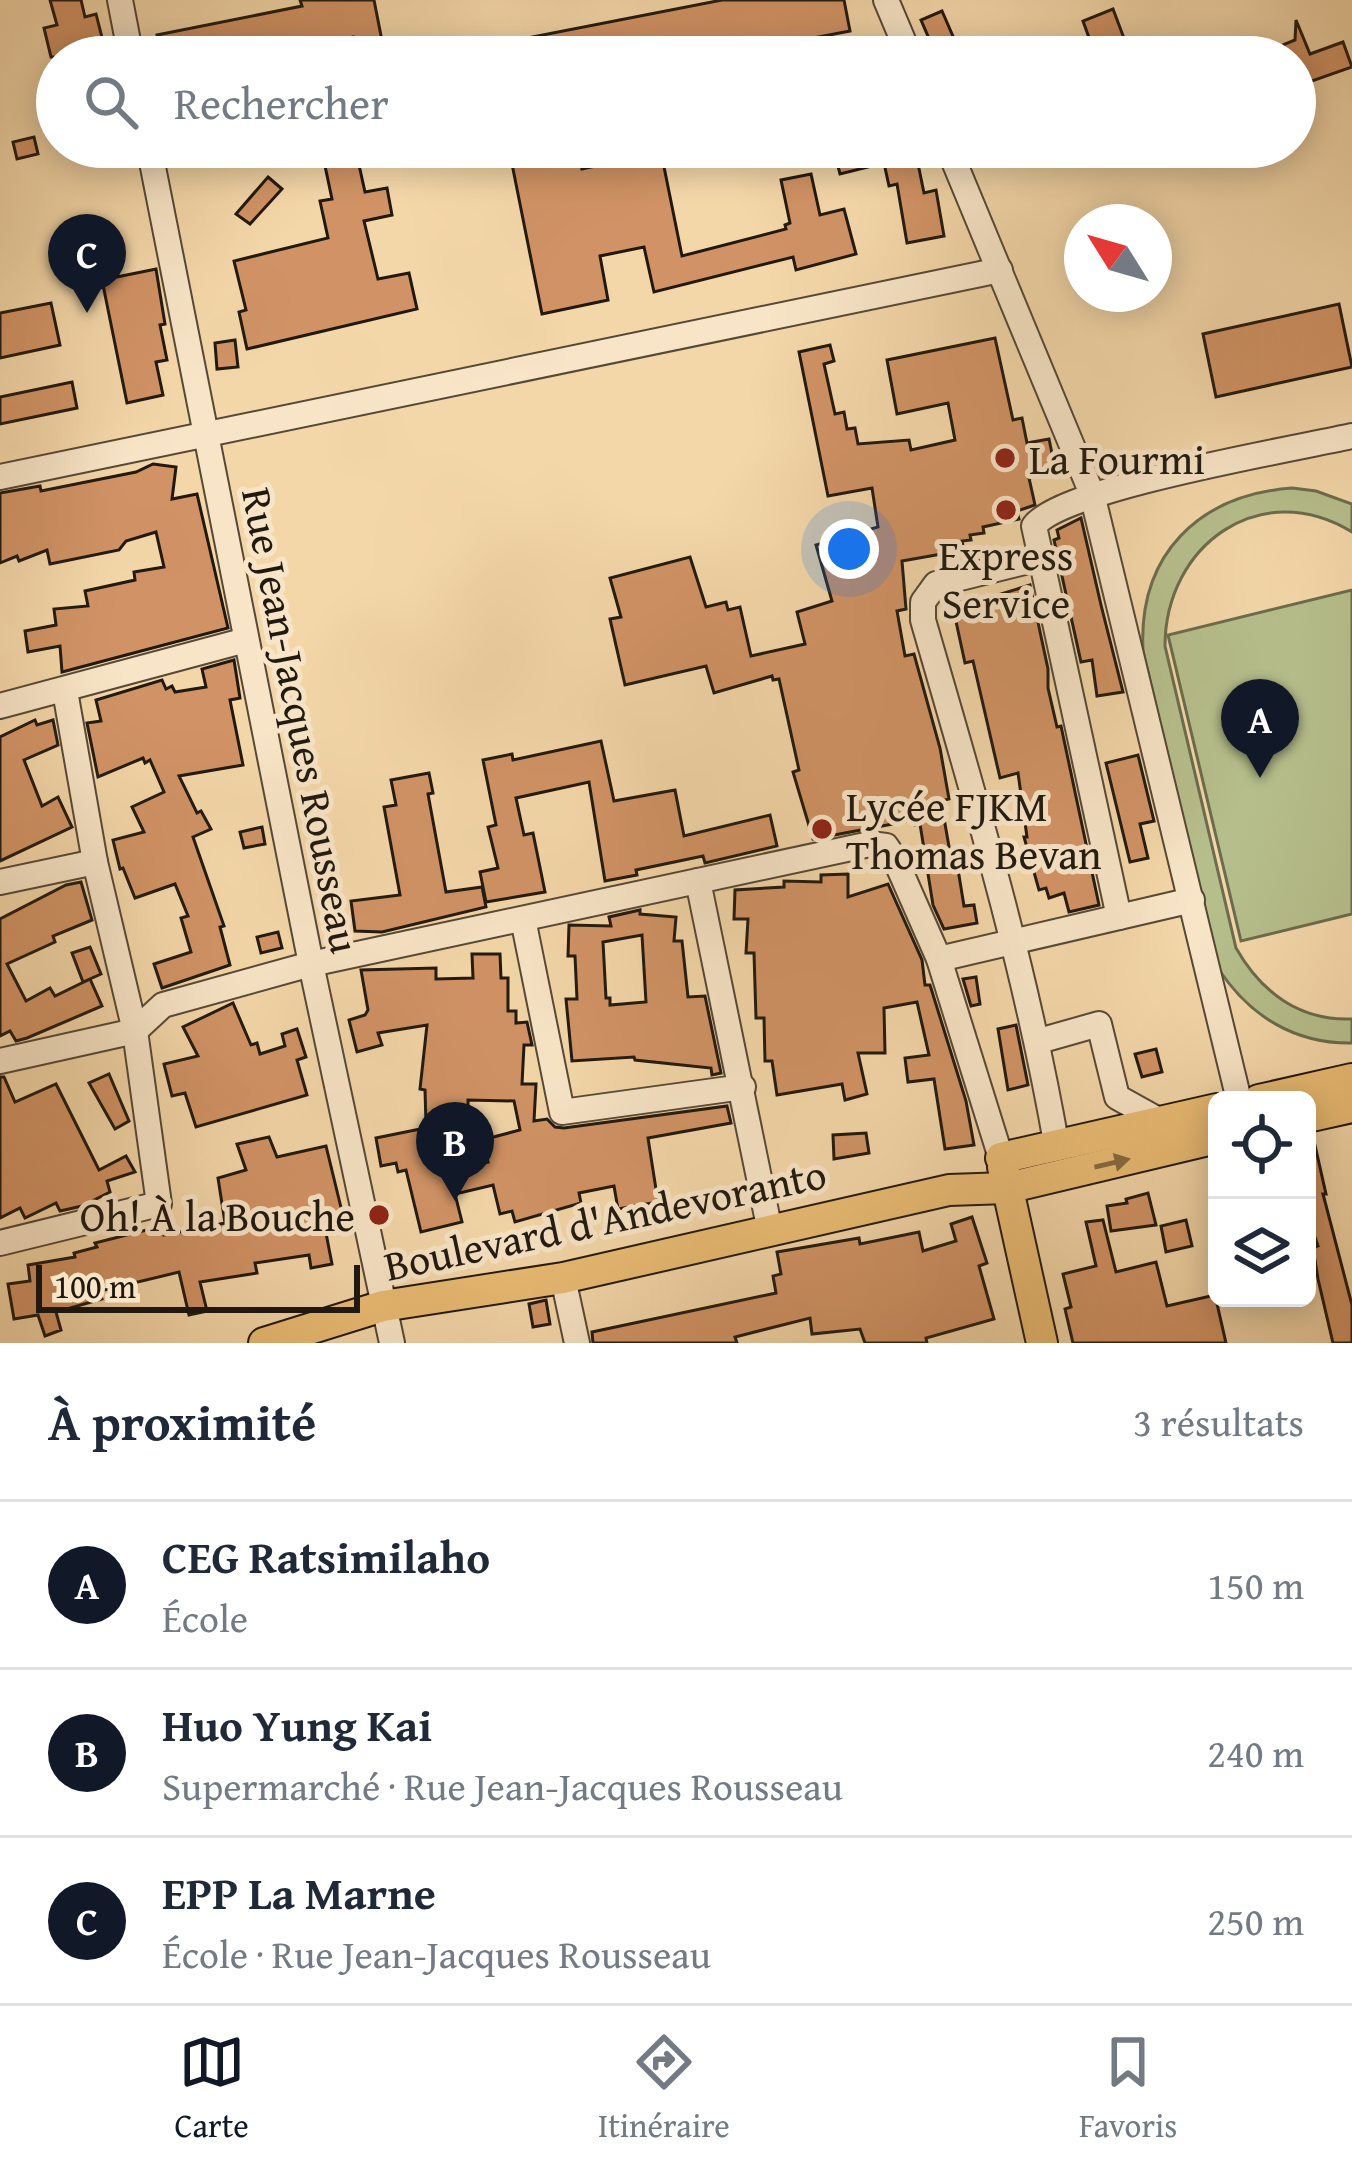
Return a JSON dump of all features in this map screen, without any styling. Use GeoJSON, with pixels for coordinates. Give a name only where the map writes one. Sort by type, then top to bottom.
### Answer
{"type":"FeatureCollection","features":[{"type":"Feature","properties":{"kind":"main road"},"geometry":{"type":"LineString","coordinates":[[1299,1091],[1352,1079]]}},
{"type":"Feature","properties":{"kind":"main road"},"geometry":{"type":"LineString","coordinates":[[1316,1115],[1352,1107]]}},
{"type":"Feature","properties":{"kind":"main road"},"geometry":{"type":"LineString","coordinates":[[1004,1173],[1057,1148],[1208,1111]]}},
{"type":"Feature","properties":{"kind":"main road"},"geometry":{"type":"LineString","coordinates":[[1004,1173],[1208,1139]]}},
{"type":"Feature","properties":{"kind":"main road"},"geometry":{"type":"LineString","coordinates":[[1004,1173],[1042,1343]]}},
{"type":"Feature","properties":{"kind":"main road","name":"Boulevard d'Andevoranto"},"geometry":{"type":"LineString","coordinates":[[264,1343],[383,1306],[563,1278],[965,1189],[1004,1173]]}},
{"type":"Feature","properties":{"kind":"street"},"geometry":{"type":"LineString","coordinates":[[120,0],[127,36]]}},
{"type":"Feature","properties":{"kind":"street"},"geometry":{"type":"LineString","coordinates":[[886,0],[901,36]]}},
{"type":"Feature","properties":{"kind":"street","name":"Rue Jean-Jacques Rousseau"},"geometry":{"type":"LineString","coordinates":[[153,168],[311,964],[392,1343]]}},
{"type":"Feature","properties":{"kind":"street"},"geometry":{"type":"LineString","coordinates":[[957,168],[1092,494],[1237,1091]]}},
{"type":"Feature","properties":{"kind":"street"},"geometry":{"type":"LineString","coordinates":[[0,477],[1000,270]]}},
{"type":"Feature","properties":{"kind":"street"},"geometry":{"type":"LineString","coordinates":[[1119,917],[1034,526],[1042,514],[1092,494],[1352,436]]}},
{"type":"Feature","properties":{"kind":"street"},"geometry":{"type":"LineString","coordinates":[[1040,558],[936,584],[923,602],[923,620],[1015,939],[1057,1148]]}},
{"type":"Feature","properties":{"kind":"street"},"geometry":{"type":"LineString","coordinates":[[0,706],[246,640]]}},
{"type":"Feature","properties":{"kind":"street"},"geometry":{"type":"LineString","coordinates":[[0,1243],[160,1204],[135,1031],[95,862],[65,692]]}},
{"type":"Feature","properties":{"kind":"street"},"geometry":{"type":"LineString","coordinates":[[0,1061],[135,1031],[163,1005],[311,964],[870,844],[886,846],[939,959],[1004,1173]]}},
{"type":"Feature","properties":{"kind":"street"},"geometry":{"type":"LineString","coordinates":[[0,881],[95,862]]}},
{"type":"Feature","properties":{"kind":"street"},"geometry":{"type":"LineString","coordinates":[[698,881],[770,1231]]}},
{"type":"Feature","properties":{"kind":"street"},"geometry":{"type":"LineString","coordinates":[[939,959],[1192,900]]}},
{"type":"Feature","properties":{"kind":"street"},"geometry":{"type":"LineString","coordinates":[[523,920],[562,1112],[743,1088]]}},
{"type":"Feature","properties":{"kind":"street"},"geometry":{"type":"LineString","coordinates":[[1039,1041],[1099,1024],[1117,1097],[1162,1122]]}},
{"type":"Feature","properties":{"kind":"street"},"geometry":{"type":"LineString","coordinates":[[563,1278],[577,1343]]}},
{"type":"Feature","properties":{"kind":"green space"},"geometry":{"type":"Polygon","coordinates":[[[1292,488],[1352,504],[1352,532],[1318,517],[1284,512],[1253,517],[1224,530],[1200,551],[1181,578],[1169,610],[1165,646],[1236,948],[1257,978],[1284,1001],[1315,1015],[1352,1019],[1352,1043],[1311,1038],[1275,1024],[1244,1000],[1218,968],[1143,651],[1151,586],[1180,536],[1228,503],[1292,488]]]}},
{"type":"Feature","properties":{"kind":"green space"},"geometry":{"type":"Polygon","coordinates":[[[1352,590],[1352,914],[1241,941],[1168,635],[1352,590]]]}},
{"type":"Feature","properties":{"kind":"building"},"geometry":{"type":"Polygon","coordinates":[[[50,0],[81,0],[85,17],[96,14],[102,36],[46,36],[44,28],[57,25],[50,0]]]}},
{"type":"Feature","properties":{"kind":"building"},"geometry":{"type":"Polygon","coordinates":[[[300,0],[374,0],[381,36],[157,36],[157,35],[302,6],[300,0]]]}},
{"type":"Feature","properties":{"kind":"building"},"geometry":{"type":"Polygon","coordinates":[[[722,0],[844,0],[850,31],[824,36],[538,36],[722,0]]]}},
{"type":"Feature","properties":{"kind":"building"},"geometry":{"type":"Polygon","coordinates":[[[1113,9],[1123,36],[1088,36],[1083,21],[1113,9]]]}},
{"type":"Feature","properties":{"kind":"building"},"geometry":{"type":"Polygon","coordinates":[[[942,11],[953,36],[928,36],[921,20],[942,11]]]}},
{"type":"Feature","properties":{"kind":"building"},"geometry":{"type":"Polygon","coordinates":[[[1343,42],[1352,67],[1316,80],[1316,52],[1343,42]]]}},
{"type":"Feature","properties":{"kind":"building"},"geometry":{"type":"Polygon","coordinates":[[[34,137],[36,154],[17,159],[13,142],[34,137]]]}},
{"type":"Feature","properties":{"kind":"building"},"geometry":{"type":"Polygon","coordinates":[[[325,168],[360,168],[365,192],[387,188],[392,215],[364,221],[378,279],[409,273],[417,309],[247,349],[239,312],[246,310],[234,261],[328,238],[320,201],[332,199],[325,168]]]}},
{"type":"Feature","properties":{"kind":"building"},"geometry":{"type":"Polygon","coordinates":[[[513,168],[664,168],[682,256],[786,229],[790,223],[781,180],[811,174],[820,215],[844,209],[856,254],[796,270],[793,257],[654,292],[644,247],[600,256],[608,300],[542,314],[513,168]]]}},
{"type":"Feature","properties":{"kind":"building"},"geometry":{"type":"Polygon","coordinates":[[[885,168],[919,168],[924,193],[936,190],[944,236],[907,243],[897,184],[889,186],[885,168]]]}},
{"type":"Feature","properties":{"kind":"building"},"geometry":{"type":"Polygon","coordinates":[[[268,177],[282,189],[250,224],[236,214],[268,177]]]}},
{"type":"Feature","properties":{"kind":"building"},"geometry":{"type":"Polygon","coordinates":[[[156,269],[167,360],[156,362],[163,395],[127,403],[102,280],[156,269]]]}},
{"type":"Feature","properties":{"kind":"building"},"geometry":{"type":"Polygon","coordinates":[[[51,303],[60,345],[0,358],[0,313],[51,303]]]}},
{"type":"Feature","properties":{"kind":"building"},"geometry":{"type":"Polygon","coordinates":[[[1339,304],[1352,367],[1216,397],[1203,334],[1339,304]]]}},
{"type":"Feature","properties":{"kind":"building"},"geometry":{"type":"Polygon","coordinates":[[[995,338],[1013,420],[1022,418],[1027,443],[1049,439],[1056,473],[1029,478],[1035,505],[1017,511],[1019,519],[983,527],[984,533],[962,541],[964,550],[902,561],[906,609],[897,611],[905,656],[914,654],[940,748],[949,799],[941,801],[951,858],[956,857],[964,906],[974,905],[977,923],[944,929],[933,905],[920,824],[915,825],[914,820],[813,839],[793,772],[799,770],[779,679],[772,676],[714,693],[706,666],[625,685],[610,619],[621,617],[610,578],[690,557],[706,607],[726,602],[728,610],[740,607],[751,656],[805,644],[797,612],[832,601],[816,545],[878,527],[872,488],[828,496],[799,352],[830,345],[834,361],[824,364],[835,414],[844,412],[847,429],[855,428],[858,444],[909,440],[911,450],[955,440],[948,403],[897,414],[887,360],[995,338]]]}},
{"type":"Feature","properties":{"kind":"building"},"geometry":{"type":"Polygon","coordinates":[[[235,340],[238,367],[217,369],[215,343],[235,340]]]}},
{"type":"Feature","properties":{"kind":"building"},"geometry":{"type":"Polygon","coordinates":[[[72,382],[77,408],[0,424],[0,397],[72,382]]]}},
{"type":"Feature","properties":{"kind":"building"},"geometry":{"type":"Polygon","coordinates":[[[153,464],[176,467],[172,499],[197,494],[228,628],[62,672],[60,646],[28,652],[25,631],[56,625],[54,609],[88,606],[85,591],[135,580],[134,572],[164,567],[156,532],[126,541],[119,550],[50,564],[47,550],[0,563],[0,493],[40,486],[41,491],[136,472],[153,464]]]}},
{"type":"Feature","properties":{"kind":"building"},"geometry":{"type":"Polygon","coordinates":[[[1081,518],[1123,692],[1097,696],[1092,660],[1081,662],[1054,540],[1059,538],[1057,530],[1081,518]]]}},
{"type":"Feature","properties":{"kind":"building"},"geometry":{"type":"Polygon","coordinates":[[[1030,585],[1048,688],[1057,727],[1061,726],[1099,905],[1069,912],[1064,893],[1049,898],[1046,888],[1039,890],[1024,837],[1018,773],[1000,778],[973,661],[965,663],[952,603],[1030,585]]]}},
{"type":"Feature","properties":{"kind":"building"},"geometry":{"type":"Polygon","coordinates":[[[234,660],[240,698],[230,700],[243,765],[179,776],[197,813],[201,811],[211,829],[193,837],[224,926],[220,927],[230,965],[162,988],[154,964],[191,952],[181,918],[188,916],[175,884],[135,898],[120,869],[113,840],[144,832],[132,807],[164,792],[150,760],[145,763],[143,758],[98,777],[87,723],[101,721],[96,700],[162,680],[166,689],[172,686],[175,692],[206,687],[202,669],[234,660]]]}},
{"type":"Feature","properties":{"kind":"building"},"geometry":{"type":"Polygon","coordinates":[[[35,720],[37,725],[53,720],[58,745],[24,760],[42,806],[58,797],[72,827],[0,861],[0,737],[35,720]]]}},
{"type":"Feature","properties":{"kind":"building"},"geometry":{"type":"Polygon","coordinates":[[[601,741],[614,801],[675,790],[684,836],[770,815],[777,846],[705,863],[703,856],[605,881],[589,782],[516,798],[524,835],[533,833],[545,892],[486,902],[480,872],[498,868],[488,827],[496,825],[483,760],[512,754],[513,760],[601,741]]]}},
{"type":"Feature","properties":{"kind":"building"},"geometry":{"type":"Polygon","coordinates":[[[1138,755],[1154,821],[1140,824],[1148,858],[1130,862],[1106,763],[1138,755]]]}},
{"type":"Feature","properties":{"kind":"building"},"geometry":{"type":"Polygon","coordinates":[[[429,773],[433,793],[428,794],[446,892],[482,887],[486,907],[382,932],[355,931],[351,901],[400,895],[384,807],[396,805],[391,780],[429,773]]]}},
{"type":"Feature","properties":{"kind":"building"},"geometry":{"type":"Polygon","coordinates":[[[262,827],[265,844],[244,848],[240,832],[262,827]]]}},
{"type":"Feature","properties":{"kind":"building"},"geometry":{"type":"Polygon","coordinates":[[[848,874],[848,897],[888,884],[922,960],[925,985],[930,985],[966,1101],[974,1145],[945,1149],[934,1079],[908,1082],[905,1058],[929,1055],[917,1002],[884,1008],[885,1053],[858,1053],[867,1094],[845,1100],[842,1084],[777,1095],[772,1061],[765,1061],[764,1018],[756,1018],[754,953],[746,953],[748,919],[734,919],[735,890],[784,887],[784,881],[821,882],[821,875],[848,874]]]}},
{"type":"Feature","properties":{"kind":"building"},"geometry":{"type":"Polygon","coordinates":[[[81,882],[92,920],[53,936],[55,942],[7,964],[26,1001],[50,988],[55,996],[90,979],[102,1006],[27,1038],[16,1041],[10,1031],[0,1036],[0,919],[81,882]]]}},
{"type":"Feature","properties":{"kind":"building"},"geometry":{"type":"Polygon","coordinates":[[[640,910],[640,914],[676,917],[674,941],[682,941],[688,997],[705,996],[721,1073],[634,1057],[572,1061],[566,999],[577,999],[575,956],[568,956],[569,925],[611,926],[609,917],[640,910]],[[642,935],[603,942],[610,1005],[646,1002],[642,935]]]}},
{"type":"Feature","properties":{"kind":"building"},"geometry":{"type":"Polygon","coordinates":[[[278,932],[282,948],[261,953],[257,937],[278,932]]]}},
{"type":"Feature","properties":{"kind":"building"},"geometry":{"type":"Polygon","coordinates":[[[90,947],[101,974],[83,982],[72,953],[90,947]]]}},
{"type":"Feature","properties":{"kind":"building"},"geometry":{"type":"Polygon","coordinates":[[[472,954],[500,954],[501,978],[508,978],[508,1011],[516,1011],[516,1023],[527,1022],[532,1045],[524,1045],[522,1084],[536,1084],[534,1121],[547,1119],[564,1128],[727,1106],[731,1123],[648,1138],[658,1202],[618,1209],[614,1186],[579,1193],[581,1203],[515,1222],[512,1211],[500,1214],[493,1185],[455,1194],[462,1222],[421,1232],[406,1170],[398,1172],[396,1163],[381,1166],[376,1138],[430,1127],[439,1172],[488,1162],[482,1140],[520,1130],[514,1101],[468,1100],[468,1123],[426,1124],[425,1090],[420,1089],[427,1025],[378,1033],[382,1045],[357,1052],[349,1020],[368,1010],[361,970],[436,968],[436,979],[473,978],[472,954]]]}},
{"type":"Feature","properties":{"kind":"building"},"geometry":{"type":"Polygon","coordinates":[[[976,977],[980,1004],[971,1006],[963,979],[976,977]]]}},
{"type":"Feature","properties":{"kind":"building"},"geometry":{"type":"Polygon","coordinates":[[[233,1003],[251,1045],[257,1043],[260,1054],[285,1046],[282,1034],[297,1029],[306,1057],[297,1060],[307,1095],[196,1127],[185,1093],[172,1096],[164,1064],[198,1056],[183,1027],[233,1003]]]}},
{"type":"Feature","properties":{"kind":"building"},"geometry":{"type":"Polygon","coordinates":[[[1016,1025],[1028,1085],[1008,1090],[998,1029],[1016,1025]]]}},
{"type":"Feature","properties":{"kind":"building"},"geometry":{"type":"Polygon","coordinates":[[[1156,1049],[1162,1072],[1142,1077],[1135,1054],[1156,1049]]]}},
{"type":"Feature","properties":{"kind":"building"},"geometry":{"type":"Polygon","coordinates":[[[109,1074],[129,1121],[115,1129],[89,1083],[109,1074]]]}},
{"type":"Feature","properties":{"kind":"building"},"geometry":{"type":"Polygon","coordinates":[[[0,1077],[15,1102],[56,1084],[99,1170],[126,1156],[135,1172],[107,1181],[110,1192],[82,1206],[60,1211],[56,1203],[25,1218],[20,1208],[0,1218],[0,1077]]]}},
{"type":"Feature","properties":{"kind":"building"},"geometry":{"type":"Polygon","coordinates":[[[866,1133],[869,1153],[834,1159],[833,1135],[866,1133]]]}},
{"type":"Feature","properties":{"kind":"building"},"geometry":{"type":"Polygon","coordinates":[[[269,1137],[277,1157],[326,1146],[345,1224],[325,1228],[332,1264],[311,1268],[309,1255],[255,1263],[257,1273],[200,1282],[207,1311],[189,1315],[179,1272],[100,1291],[102,1299],[56,1312],[61,1330],[45,1336],[38,1315],[14,1319],[8,1284],[30,1281],[28,1265],[75,1257],[74,1253],[97,1247],[95,1243],[162,1226],[164,1235],[225,1223],[218,1178],[246,1170],[237,1144],[269,1137]]]}},
{"type":"Feature","properties":{"kind":"building"},"geometry":{"type":"Polygon","coordinates":[[[1316,1150],[1352,1305],[1352,1343],[1333,1343],[1316,1267],[1316,1150]]]}},
{"type":"Feature","properties":{"kind":"building"},"geometry":{"type":"Polygon","coordinates":[[[1148,1193],[1156,1225],[1111,1231],[1107,1206],[1148,1193]]]}},
{"type":"Feature","properties":{"kind":"building"},"geometry":{"type":"Polygon","coordinates":[[[972,1217],[987,1263],[979,1266],[994,1319],[926,1338],[927,1343],[865,1343],[860,1329],[812,1334],[810,1318],[735,1337],[737,1343],[593,1343],[592,1332],[776,1293],[773,1276],[781,1274],[777,1252],[859,1238],[860,1244],[919,1232],[923,1251],[956,1241],[951,1224],[972,1217]]]}},
{"type":"Feature","properties":{"kind":"building"},"geometry":{"type":"Polygon","coordinates":[[[1103,1220],[1116,1272],[1156,1262],[1167,1306],[1208,1297],[1208,1307],[1218,1307],[1226,1343],[1073,1343],[1063,1274],[1096,1266],[1086,1222],[1103,1220]]]}},
{"type":"Feature","properties":{"kind":"building"},"geometry":{"type":"Polygon","coordinates":[[[1186,1220],[1192,1246],[1166,1252],[1161,1226],[1186,1220]]]}},
{"type":"Feature","properties":{"kind":"building"},"geometry":{"type":"Polygon","coordinates":[[[546,1300],[550,1324],[533,1327],[529,1304],[546,1300]]]}},
{"type":"Feature","properties":{"kind":"place","name":"EPP La Marne"},"geometry":{"type":"Point","coordinates":[87,313]}},
{"type":"Feature","properties":{"kind":"place","name":"La Fourmi"},"geometry":{"type":"Point","coordinates":[1005,458]}},
{"type":"Feature","properties":{"kind":"place","name":"Express Service"},"geometry":{"type":"Point","coordinates":[1006,510]}},
{"type":"Feature","properties":{"kind":"place","name":"CEG Ratsimilaho"},"geometry":{"type":"Point","coordinates":[1260,778]}},
{"type":"Feature","properties":{"kind":"place","name":"Lycée FJKM Thomas Bevan"},"geometry":{"type":"Point","coordinates":[822,829]}},
{"type":"Feature","properties":{"kind":"place","name":"Huo Yung Kai"},"geometry":{"type":"Point","coordinates":[455,1201]}},
{"type":"Feature","properties":{"kind":"place","name":"Oh! À la Bouche"},"geometry":{"type":"Point","coordinates":[379,1215]}}]}
